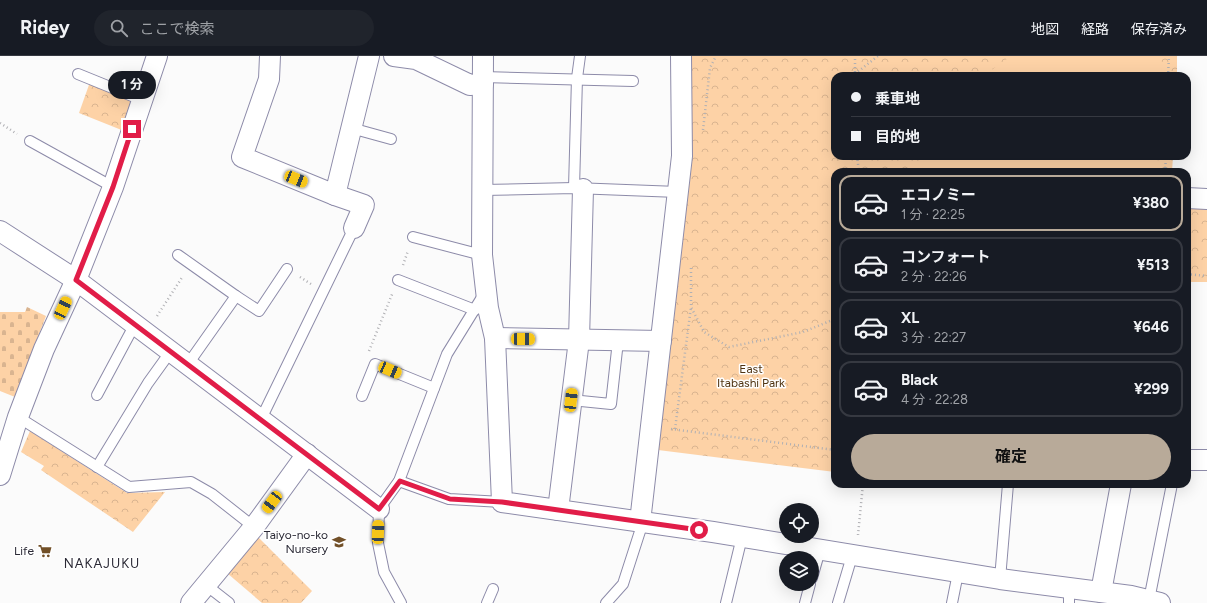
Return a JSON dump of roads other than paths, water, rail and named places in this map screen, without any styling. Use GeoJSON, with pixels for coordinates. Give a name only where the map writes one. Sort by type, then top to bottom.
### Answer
{"type":"FeatureCollection","features":[{"type":"Feature","properties":{"kind":"street"},"geometry":{"type":"LineString","coordinates":[[0,475],[18,417],[44,349],[76,280],[113,187],[157,56]]}},
{"type":"Feature","properties":{"kind":"street"},"geometry":{"type":"LineString","coordinates":[[270,56],[269,79],[242,156],[364,205],[354,228]]}},
{"type":"Feature","properties":{"kind":"street"},"geometry":{"type":"LineString","coordinates":[[336,195],[368,56]]}},
{"type":"Feature","properties":{"kind":"street"},"geometry":{"type":"LineString","coordinates":[[394,56],[416,59],[470,86],[483,80]]}},
{"type":"Feature","properties":{"kind":"street"},"geometry":{"type":"LineString","coordinates":[[483,56],[482,255],[486,291],[495,338],[502,502],[742,537],[820,550],[855,547],[958,573],[1000,579],[1069,596],[1102,592],[1156,602]]}},
{"type":"Feature","properties":{"kind":"street"},"geometry":{"type":"LineString","coordinates":[[641,522],[650,428],[682,156],[681,56]]}},
{"type":"Feature","properties":{"kind":"street"},"geometry":{"type":"LineString","coordinates":[[558,510],[579,340],[578,188]]}},
{"type":"Feature","properties":{"kind":"street"},"geometry":{"type":"LineString","coordinates":[[1191,198],[1207,199]]}},
{"type":"Feature","properties":{"kind":"street"},"geometry":{"type":"LineString","coordinates":[[0,231],[76,280],[379,509]]}},
{"type":"Feature","properties":{"kind":"street"},"geometry":{"type":"LineString","coordinates":[[495,338],[661,341]]}},
{"type":"Feature","properties":{"kind":"street"},"geometry":{"type":"LineString","coordinates":[[191,603],[254,527],[307,454]]}},
{"type":"Feature","properties":{"kind":"street"},"geometry":{"type":"LineString","coordinates":[[1191,460],[1207,460]]}},
{"type":"Feature","properties":{"kind":"street"},"geometry":{"type":"LineString","coordinates":[[1102,592],[1119,488]]}},
{"type":"Feature","properties":{"kind":"lane"},"geometry":{"type":"LineString","coordinates":[[578,188],[577,78],[580,56]]}},
{"type":"Feature","properties":{"kind":"lane"},"geometry":{"type":"LineString","coordinates":[[78,74],[142,100]]}},
{"type":"Feature","properties":{"kind":"lane"},"geometry":{"type":"LineString","coordinates":[[483,80],[577,78],[634,81]]}},
{"type":"Feature","properties":{"kind":"lane"},"geometry":{"type":"LineString","coordinates":[[352,128],[391,139]]}},
{"type":"Feature","properties":{"kind":"lane"},"geometry":{"type":"LineString","coordinates":[[30,141],[113,187]]}},
{"type":"Feature","properties":{"kind":"lane"},"geometry":{"type":"LineString","coordinates":[[482,190],[578,188],[678,192]]}},
{"type":"Feature","properties":{"kind":"lane"},"geometry":{"type":"LineString","coordinates":[[261,419],[354,228]]}},
{"type":"Feature","properties":{"kind":"lane"},"geometry":{"type":"LineString","coordinates":[[413,237],[482,255]]}},
{"type":"Feature","properties":{"kind":"lane"},"geometry":{"type":"LineString","coordinates":[[178,255],[190,265],[259,311],[287,269]]}},
{"type":"Feature","properties":{"kind":"lane"},"geometry":{"type":"LineString","coordinates":[[398,280],[475,310]]}},
{"type":"Feature","properties":{"kind":"lane"},"geometry":{"type":"LineString","coordinates":[[401,603],[384,572],[378,543],[379,509],[400,481],[447,354],[486,291]]}},
{"type":"Feature","properties":{"kind":"lane"},"geometry":{"type":"LineString","coordinates":[[188,364],[236,296]]}},
{"type":"Feature","properties":{"kind":"lane"},"geometry":{"type":"LineString","coordinates":[[97,395],[140,328]]}},
{"type":"Feature","properties":{"kind":"lane"},"geometry":{"type":"LineString","coordinates":[[571,400],[611,404],[618,341]]}},
{"type":"Feature","properties":{"kind":"lane"},"geometry":{"type":"LineString","coordinates":[[97,467],[148,383],[171,351]]}},
{"type":"Feature","properties":{"kind":"lane"},"geometry":{"type":"LineString","coordinates":[[362,396],[375,364],[434,388]]}},
{"type":"Feature","properties":{"kind":"lane"},"geometry":{"type":"LineString","coordinates":[[18,417],[129,487],[190,482],[212,494],[254,527]]}},
{"type":"Feature","properties":{"kind":"lane"},"geometry":{"type":"LineString","coordinates":[[400,481],[450,499],[502,502]]}},
{"type":"Feature","properties":{"kind":"lane"},"geometry":{"type":"LineString","coordinates":[[1000,579],[1008,488]]}},
{"type":"Feature","properties":{"kind":"lane"},"geometry":{"type":"LineString","coordinates":[[1156,602],[1171,488]]}},
{"type":"Feature","properties":{"kind":"lane"},"geometry":{"type":"LineString","coordinates":[[606,603],[623,584],[641,522]]}},
{"type":"Feature","properties":{"kind":"lane"},"geometry":{"type":"LineString","coordinates":[[726,603],[742,537]]}},
{"type":"Feature","properties":{"kind":"lane"},"geometry":{"type":"LineString","coordinates":[[838,603],[855,547]]}},
{"type":"Feature","properties":{"kind":"lane"},"geometry":{"type":"LineString","coordinates":[[952,603],[958,573]]}},
{"type":"Feature","properties":{"kind":"lane"},"geometry":{"type":"LineString","coordinates":[[206,585],[228,603]]}},
{"type":"Feature","properties":{"kind":"lane"},"geometry":{"type":"LineString","coordinates":[[487,603],[493,589]]}},
{"type":"Feature","properties":{"kind":"lane"},"geometry":{"type":"LineString","coordinates":[[805,603],[808,591]]}},
{"type":"Feature","properties":{"kind":"place","name":"Taiyo-no-ko Nursery"},"geometry":{"type":"Point","coordinates":[339,542]}},
{"type":"Feature","properties":{"kind":"place","name":"Life"},"geometry":{"type":"Point","coordinates":[45,551]}},
{"type":"Feature","properties":{"kind":"district","name":"NAKAJUKU"},"geometry":{"type":"Point","coordinates":[102,563]}},
{"type":"Feature","properties":{"kind":"park label","name":"East Itabashi Park"},"geometry":{"type":"Point","coordinates":[751,376]}}]}
